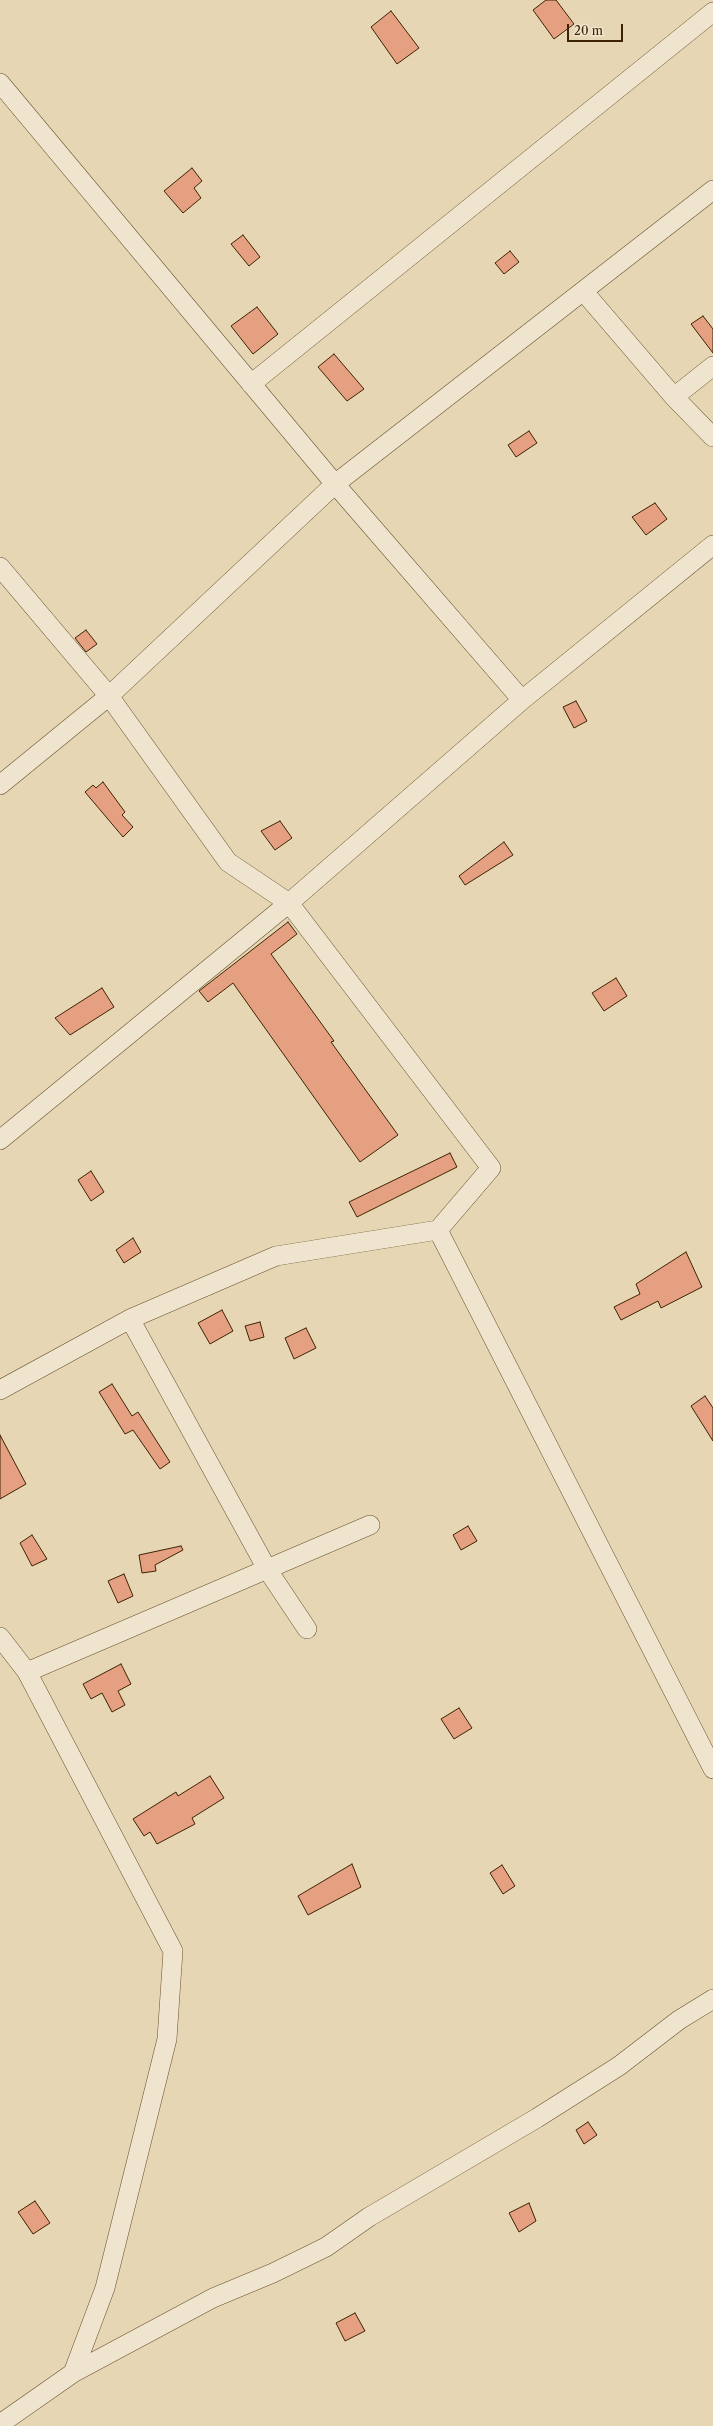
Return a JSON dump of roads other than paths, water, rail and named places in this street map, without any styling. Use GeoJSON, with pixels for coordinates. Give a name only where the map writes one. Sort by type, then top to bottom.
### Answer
{"type":"FeatureCollection","features":[{"type":"Feature","properties":{"kind":"street"},"geometry":{"type":"LineString","coordinates":[[251,384],[713,12]]}},
{"type":"Feature","properties":{"kind":"street"},"geometry":{"type":"LineString","coordinates":[[0,83],[335,484],[522,700]]}},
{"type":"Feature","properties":{"kind":"street"},"geometry":{"type":"LineString","coordinates":[[0,785],[109,696],[335,484],[584,292],[713,190]]}},
{"type":"Feature","properties":{"kind":"street"},"geometry":{"type":"LineString","coordinates":[[584,292],[674,397],[713,437]]}},
{"type":"Feature","properties":{"kind":"street"},"geometry":{"type":"LineString","coordinates":[[674,397],[713,366]]}},
{"type":"Feature","properties":{"kind":"street"},"geometry":{"type":"LineString","coordinates":[[0,1140],[289,904],[522,700],[713,545]]}},
{"type":"Feature","properties":{"kind":"street"},"geometry":{"type":"LineString","coordinates":[[0,567],[109,696],[228,862],[289,904],[491,1168],[438,1230],[276,1256],[130,1319],[0,1390]]}},
{"type":"Feature","properties":{"kind":"street"},"geometry":{"type":"LineString","coordinates":[[438,1230],[713,1769]]}},
{"type":"Feature","properties":{"kind":"street"},"geometry":{"type":"LineString","coordinates":[[130,1319],[267,1569],[307,1629]]}},
{"type":"Feature","properties":{"kind":"street"},"geometry":{"type":"LineString","coordinates":[[27,1672],[370,1525]]}},
{"type":"Feature","properties":{"kind":"street"},"geometry":{"type":"LineString","coordinates":[[0,1637],[27,1672],[174,1952],[167,2038],[105,2288],[73,2373]]}},
{"type":"Feature","properties":{"kind":"street"},"geometry":{"type":"LineString","coordinates":[[0,2424],[73,2373],[213,2298],[273,2273],[326,2247],[369,2216],[537,2118],[612,2070],[679,2020],[713,1999]]}}]}
